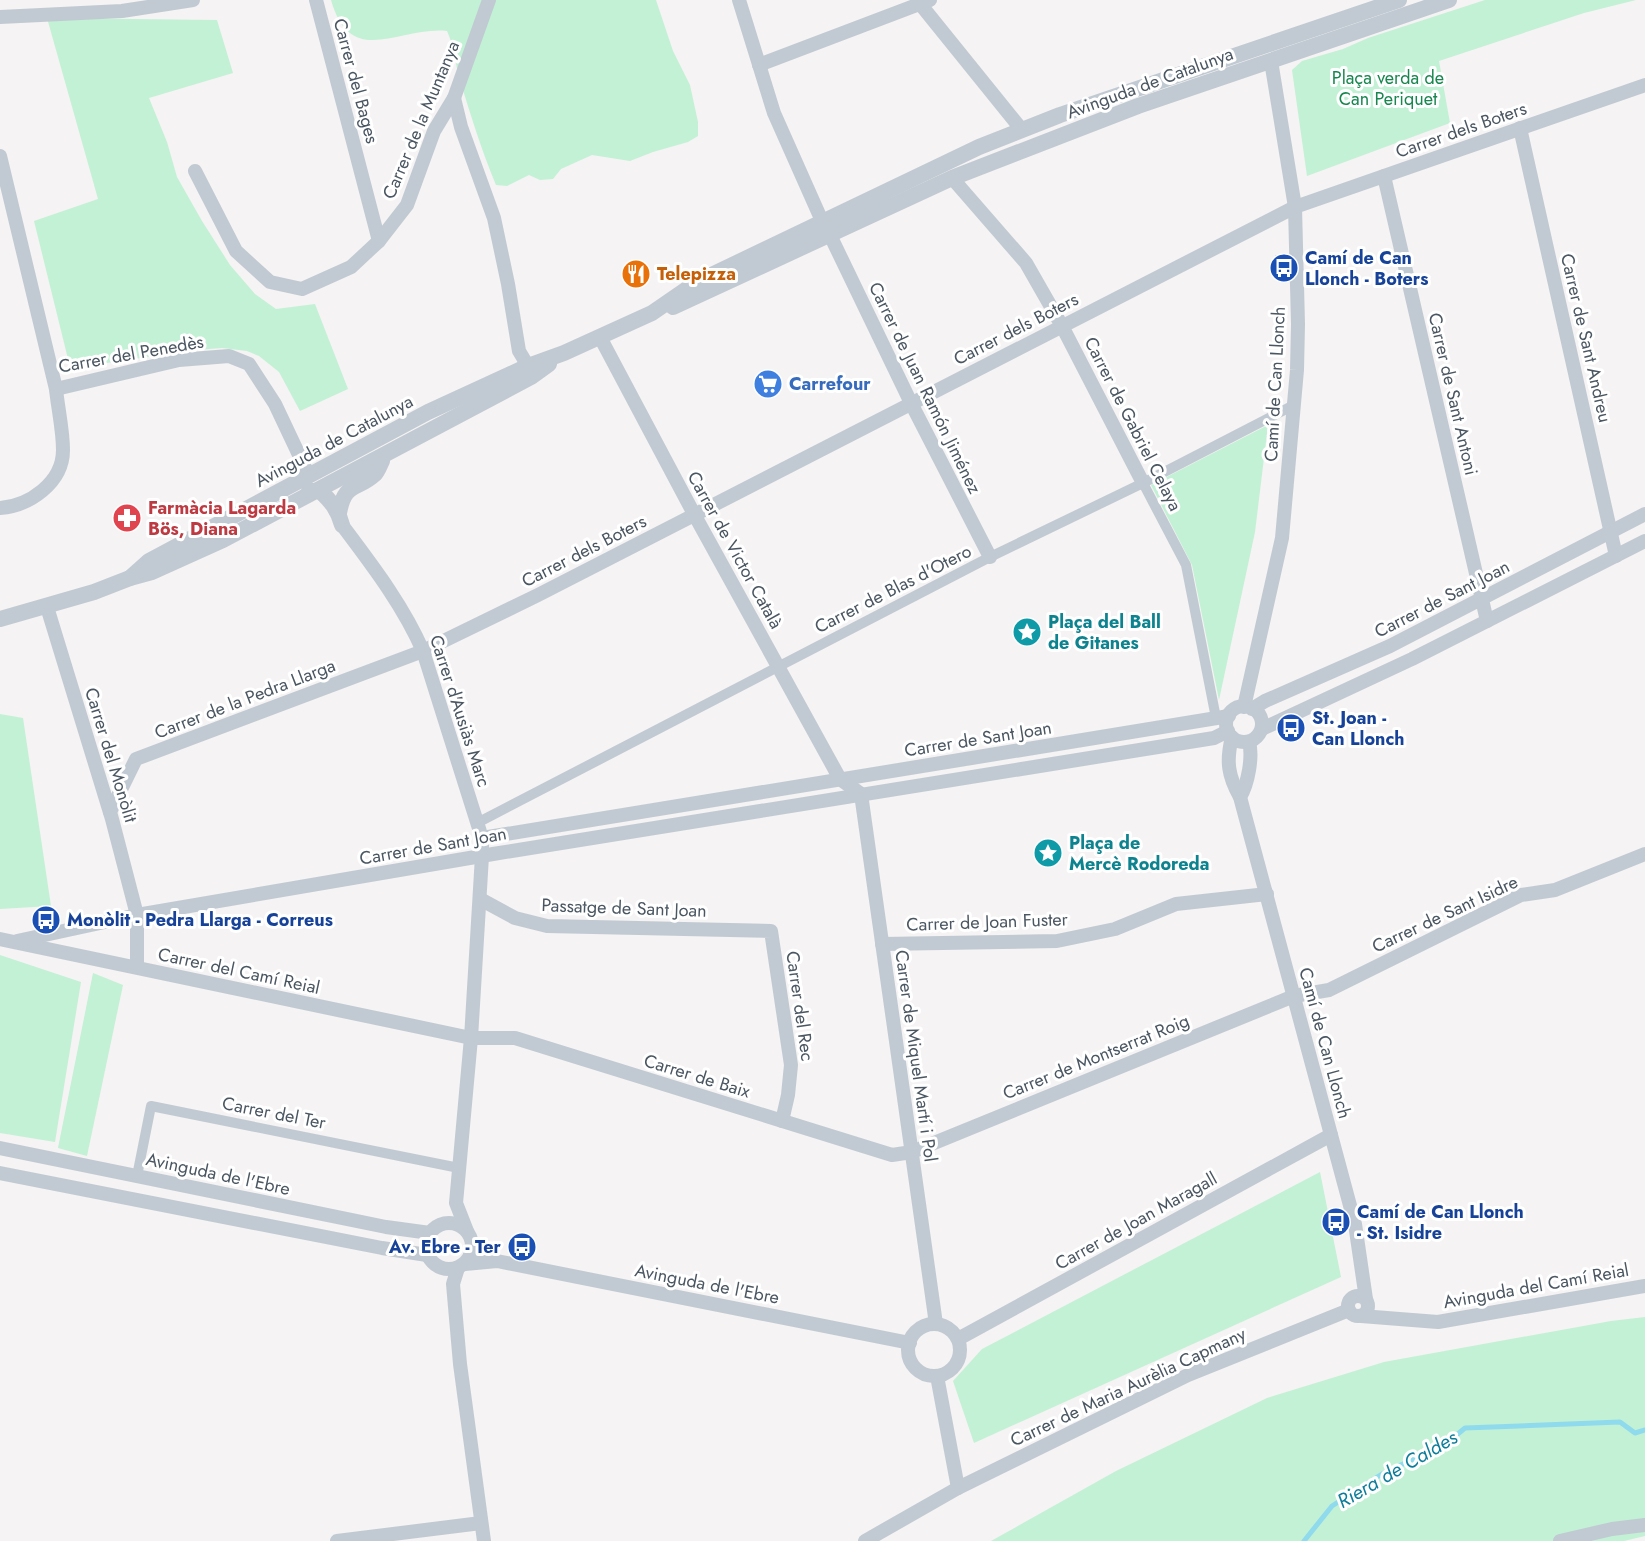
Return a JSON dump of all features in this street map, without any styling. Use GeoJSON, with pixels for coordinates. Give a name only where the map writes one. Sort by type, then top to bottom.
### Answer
{"type":"FeatureCollection","features":[{"type":"Feature","properties":{"kind":"street"},"geometry":{"type":"LineString","coordinates":[[0,17],[122,11],[193,0]]}},
{"type":"Feature","properties":{"kind":"street","name":"Carrer del Bages"},"geometry":{"type":"LineString","coordinates":[[316,0],[379,241]]}},
{"type":"Feature","properties":{"kind":"street","name":"Carrer de la Muntanya"},"geometry":{"type":"LineString","coordinates":[[195,171],[236,251],[270,282],[302,289],[351,267],[379,241],[407,205],[434,131],[454,98],[489,0]]}},
{"type":"Feature","properties":{"kind":"street","name":"Carrer de Juan Ramón Jiménez"},"geometry":{"type":"LineString","coordinates":[[739,0],[774,113],[826,228],[911,403],[990,557]]}},
{"type":"Feature","properties":{"kind":"street","name":"Avinguda de Catalunya"},"geometry":{"type":"LineString","coordinates":[[652,313],[676,307],[729,282],[946,162],[1022,130],[1399,0]]}},
{"type":"Feature","properties":{"kind":"street"},"geometry":{"type":"LineString","coordinates":[[1060,115],[1121,103],[1226,66],[1254,59],[1270,61],[1276,50],[1392,12],[1419,0]]}},
{"type":"Feature","properties":{"kind":"street","name":"Avinguda de Catalunya"},"geometry":{"type":"LineString","coordinates":[[130,578],[149,561],[428,412],[652,313],[697,282],[826,228],[868,216],[952,178],[1138,106],[1449,0]]}},
{"type":"Feature","properties":{"kind":"street"},"geometry":{"type":"LineString","coordinates":[[759,65],[923,1],[1022,130]]}},
{"type":"Feature","properties":{"kind":"street","name":"Camí de Can Llonch"},"geometry":{"type":"LineString","coordinates":[[1248,708],[1282,538],[1294,405],[1298,324],[1295,207],[1270,61]]}},
{"type":"Feature","properties":{"kind":"street","name":"Carrer dels Boters"},"geometry":{"type":"LineString","coordinates":[[423,651],[1295,207],[1645,85]]}},
{"type":"Feature","properties":{"kind":"street"},"geometry":{"type":"LineString","coordinates":[[454,98],[461,127],[494,218],[519,351],[528,366]]}},
{"type":"Feature","properties":{"kind":"street","name":"Carrer de Sant Andreu"},"geometry":{"type":"LineString","coordinates":[[1520,128],[1616,556]]}},
{"type":"Feature","properties":{"kind":"street","name":"Carrer del Penedès"},"geometry":{"type":"LineString","coordinates":[[0,156],[56,389],[179,360],[229,356],[249,364],[275,404],[309,476]]}},
{"type":"Feature","properties":{"kind":"street","name":"Carrer de Sant Antoni"},"geometry":{"type":"LineString","coordinates":[[1384,176],[1487,621]]}},
{"type":"Feature","properties":{"kind":"street","name":"Carrer de Gabriel Celaya"},"geometry":{"type":"LineString","coordinates":[[952,178],[1026,263],[1062,326],[1186,565],[1222,717]]}},
{"type":"Feature","properties":{"kind":"street","name":"Carrer de Victor Català"},"geometry":{"type":"LineString","coordinates":[[600,337],[694,514],[840,779]]}},
{"type":"Feature","properties":{"kind":"street","name":"Avinguda de Catalunya"},"geometry":{"type":"LineString","coordinates":[[0,619],[47,607],[152,572],[223,540],[320,491],[531,377],[564,353]]}},
{"type":"Feature","properties":{"kind":"street"},"geometry":{"type":"LineString","coordinates":[[0,508],[24,504],[52,482],[56,474],[63,451],[56,389]]}},
{"type":"Feature","properties":{"kind":"street","name":"Carrer de Blas d'Otero"},"geometry":{"type":"LineString","coordinates":[[477,824],[990,557],[1143,483],[1294,405]]}},
{"type":"Feature","properties":{"kind":"street"},"geometry":{"type":"LineString","coordinates":[[309,476],[318,479],[326,477],[406,433],[444,423]]}},
{"type":"Feature","properties":{"kind":"street"},"geometry":{"type":"LineString","coordinates":[[341,519],[341,501],[348,490],[375,474],[386,455]]}},
{"type":"Feature","properties":{"kind":"street"},"geometry":{"type":"LineString","coordinates":[[198,535],[232,526],[302,491],[320,491],[331,501],[341,519]]}},
{"type":"Feature","properties":{"kind":"street"},"geometry":{"type":"LineString","coordinates":[[291,506],[309,502],[341,519]]}},
{"type":"Feature","properties":{"kind":"street","name":"Carrer de Sant Joan"},"geometry":{"type":"LineString","coordinates":[[1248,708],[1390,646],[1645,514]]}},
{"type":"Feature","properties":{"kind":"street","name":"Carrer d'Ausiàs Marc"},"geometry":{"type":"LineString","coordinates":[[341,519],[393,594],[411,624],[423,651],[482,838],[471,1038]]}},
{"type":"Feature","properties":{"kind":"street"},"geometry":{"type":"LineString","coordinates":[[1262,729],[1412,659],[1645,541]]}},
{"type":"Feature","properties":{"kind":"street","name":"Carrer del Monòlit"},"geometry":{"type":"LineString","coordinates":[[47,607],[110,812],[137,915],[137,967]]}},
{"type":"Feature","properties":{"kind":"street","name":"Carrer de la Pedra Llarga"},"geometry":{"type":"LineString","coordinates":[[110,812],[136,759],[423,651]]}},
{"type":"Feature","properties":{"kind":"street"},"geometry":{"type":"LineString","coordinates":[[1240,707],[1248,708],[1257,711],[1262,720],[1262,729],[1257,737],[1249,742],[1240,742],[1230,734],[1227,720],[1222,717],[1240,707]]}},
{"type":"Feature","properties":{"kind":"street","name":"Carrer de Sant Joan"},"geometry":{"type":"LineString","coordinates":[[482,838],[1222,717]]}},
{"type":"Feature","properties":{"kind":"street","name":"Camí de Can Llonch"},"geometry":{"type":"LineString","coordinates":[[1230,734],[1227,755],[1231,782],[1240,797],[1355,1224],[1366,1299]]}},
{"type":"Feature","properties":{"kind":"street","name":"Carrer de Sant Joan"},"geometry":{"type":"LineString","coordinates":[[6,940],[137,915],[482,856],[1230,734]]}},
{"type":"Feature","properties":{"kind":"street"},"geometry":{"type":"LineString","coordinates":[[1240,797],[1248,769],[1251,749],[1249,742]]}},
{"type":"Feature","properties":{"kind":"street"},"geometry":{"type":"LineString","coordinates":[[840,779],[861,794]]}},
{"type":"Feature","properties":{"kind":"street","name":"Carrer de Miquel Martí i Pol"},"geometry":{"type":"LineString","coordinates":[[861,794],[936,1324]]}},
{"type":"Feature","properties":{"kind":"street","name":"Carrer de Sant Isidre"},"geometry":{"type":"LineString","coordinates":[[1294,996],[1329,990],[1521,895],[1555,890],[1645,854]]}},
{"type":"Feature","properties":{"kind":"street","name":"Carrer de Joan Fuster"},"geometry":{"type":"LineString","coordinates":[[882,944],[1057,940],[1115,929],[1176,904],[1267,894]]}},
{"type":"Feature","properties":{"kind":"street","name":"Passatge de Sant Joan"},"geometry":{"type":"LineString","coordinates":[[480,899],[515,918],[547,926],[771,931]]}},
{"type":"Feature","properties":{"kind":"street","name":"Carrer del Rec"},"geometry":{"type":"LineString","coordinates":[[771,931],[792,1065],[782,1121]]}},
{"type":"Feature","properties":{"kind":"street","name":"Carrer del Camí Reial"},"geometry":{"type":"LineString","coordinates":[[6,940],[471,1038]]}},
{"type":"Feature","properties":{"kind":"street","name":"Carrer de Montserrat Roig"},"geometry":{"type":"LineString","coordinates":[[912,1152],[1294,996]]}},
{"type":"Feature","properties":{"kind":"street"},"geometry":{"type":"LineString","coordinates":[[453,1284],[461,1266],[469,1258],[469,1238],[456,1203],[471,1038]]}},
{"type":"Feature","properties":{"kind":"street","name":"Carrer de Baix"},"geometry":{"type":"LineString","coordinates":[[471,1038],[515,1038],[892,1155],[912,1152]]}},
{"type":"Feature","properties":{"kind":"street","name":"Carrer del Ter"},"geometry":{"type":"LineString","coordinates":[[137,1176],[151,1107],[459,1168]]}},
{"type":"Feature","properties":{"kind":"street","name":"Carrer de Joan Maragall"},"geometry":{"type":"LineString","coordinates":[[958,1339],[1331,1134]]}},
{"type":"Feature","properties":{"kind":"street","name":"Avinguda de l'Ebre"},"geometry":{"type":"LineString","coordinates":[[0,1148],[386,1227],[436,1229],[455,1224],[497,1261]]}},
{"type":"Feature","properties":{"kind":"street"},"geometry":{"type":"LineString","coordinates":[[0,1173],[427,1255]]}},
{"type":"Feature","properties":{"kind":"street"},"geometry":{"type":"LineString","coordinates":[[456,1203],[426,1240],[427,1255],[431,1262],[444,1269],[453,1284],[460,1364],[484,1541]]}},
{"type":"Feature","properties":{"kind":"street","name":"Avinguda de l'Ebre"},"geometry":{"type":"LineString","coordinates":[[444,1269],[497,1261],[910,1343]]}},
{"type":"Feature","properties":{"kind":"street","name":"Avinguda del Camí Reial"},"geometry":{"type":"LineString","coordinates":[[1355,1313],[1438,1322],[1645,1286]]}},
{"type":"Feature","properties":{"kind":"street","name":"Carrer de Maria Aurèlia Capmany"},"geometry":{"type":"LineString","coordinates":[[866,1541],[958,1488],[1188,1375],[1355,1313],[1349,1303],[1352,1298],[1358,1296],[1366,1299]]}},
{"type":"Feature","properties":{"kind":"street"},"geometry":{"type":"LineString","coordinates":[[936,1324],[944,1326],[958,1339],[959,1359],[948,1373],[928,1376],[917,1370],[911,1362],[910,1343],[917,1331],[925,1326],[936,1324]]}},
{"type":"Feature","properties":{"kind":"street"},"geometry":{"type":"LineString","coordinates":[[938,1376],[958,1488]]}},
{"type":"Feature","properties":{"kind":"street"},"geometry":{"type":"LineString","coordinates":[[337,1541],[482,1523]]}},
{"type":"Feature","properties":{"kind":"street"},"geometry":{"type":"LineString","coordinates":[[1560,1541],[1612,1529],[1645,1525]]}},
{"type":"Feature","properties":{"kind":"green space"},"geometry":{"type":"Polygon","coordinates":[[[331,0],[656,0],[673,51],[690,85],[698,122],[698,136],[688,142],[630,161],[592,155],[561,169],[553,179],[540,180],[529,175],[507,186],[496,185],[472,118],[447,31],[429,31],[378,40],[364,39],[351,34],[340,21],[331,0]]]}},
{"type":"Feature","properties":{"kind":"green space","name":"Plaça verda de Can Periquet"},"geometry":{"type":"Polygon","coordinates":[[[1485,0],[1636,0],[1584,13],[1439,61],[1450,123],[1307,176],[1292,70],[1302,61],[1485,0]]]}},
{"type":"Feature","properties":{"kind":"green space"},"geometry":{"type":"Polygon","coordinates":[[[47,18],[217,20],[233,73],[149,98],[167,142],[177,177],[230,265],[255,294],[276,309],[315,304],[348,389],[300,411],[279,372],[259,356],[247,351],[222,348],[93,365],[69,363],[34,221],[98,199],[47,18]]]}},
{"type":"Feature","properties":{"kind":"green space"},"geometry":{"type":"Polygon","coordinates":[[[1268,425],[1255,532],[1219,700],[1192,565],[1151,485],[1268,425]]]}},
{"type":"Feature","properties":{"kind":"green space"},"geometry":{"type":"Polygon","coordinates":[[[0,714],[23,718],[51,906],[0,909],[0,714]]]}},
{"type":"Feature","properties":{"kind":"green space"},"geometry":{"type":"Polygon","coordinates":[[[0,955],[81,982],[55,1142],[0,1133],[0,955]]]}},
{"type":"Feature","properties":{"kind":"green space"},"geometry":{"type":"Polygon","coordinates":[[[93,973],[123,985],[87,1156],[58,1148],[93,973]]]}},
{"type":"Feature","properties":{"kind":"green space"},"geometry":{"type":"Polygon","coordinates":[[[1320,1172],[1341,1277],[974,1443],[953,1381],[982,1349],[1320,1172]]]}},
{"type":"Feature","properties":{"kind":"green space"},"geometry":{"type":"Polygon","coordinates":[[[1645,1317],[1645,1536],[1624,1541],[991,1541],[1116,1471],[1267,1398],[1384,1362],[1611,1321],[1645,1317]]]}},
{"type":"Feature","properties":{"kind":"waterway","name":"Riera de Caldes"},"geometry":{"type":"LineString","coordinates":[[1304,1541],[1332,1506],[1382,1474],[1447,1443],[1465,1428],[1620,1422],[1635,1433],[1645,1430]]}},
{"type":"Feature","properties":{"kind":"place","name":"Camí de Can Llonch - Boters"},"geometry":{"type":"Point","coordinates":[1284,268]}},
{"type":"Feature","properties":{"kind":"place","name":"Telepizza"},"geometry":{"type":"Point","coordinates":[636,274]}},
{"type":"Feature","properties":{"kind":"place","name":"Carrefour"},"geometry":{"type":"Point","coordinates":[768,384]}},
{"type":"Feature","properties":{"kind":"place","name":"Farmàcia Lagarda Bös, Diana"},"geometry":{"type":"Point","coordinates":[127,518]}},
{"type":"Feature","properties":{"kind":"place","name":"Plaça del Ball de Gitanes"},"geometry":{"type":"Point","coordinates":[1027,632]}},
{"type":"Feature","properties":{"kind":"place","name":"St. Joan - Can Llonch"},"geometry":{"type":"Point","coordinates":[1291,728]}},
{"type":"Feature","properties":{"kind":"place","name":"Plaça de Mercè Rodoreda"},"geometry":{"type":"Point","coordinates":[1048,853]}},
{"type":"Feature","properties":{"kind":"place","name":"Monòlit - Pedra Llarga - Correus"},"geometry":{"type":"Point","coordinates":[46,920]}},
{"type":"Feature","properties":{"kind":"place","name":"Camí de Can Llonch - St. Isidre"},"geometry":{"type":"Point","coordinates":[1336,1222]}},
{"type":"Feature","properties":{"kind":"place","name":"Av. Ebre - Ter"},"geometry":{"type":"Point","coordinates":[522,1247]}}]}
